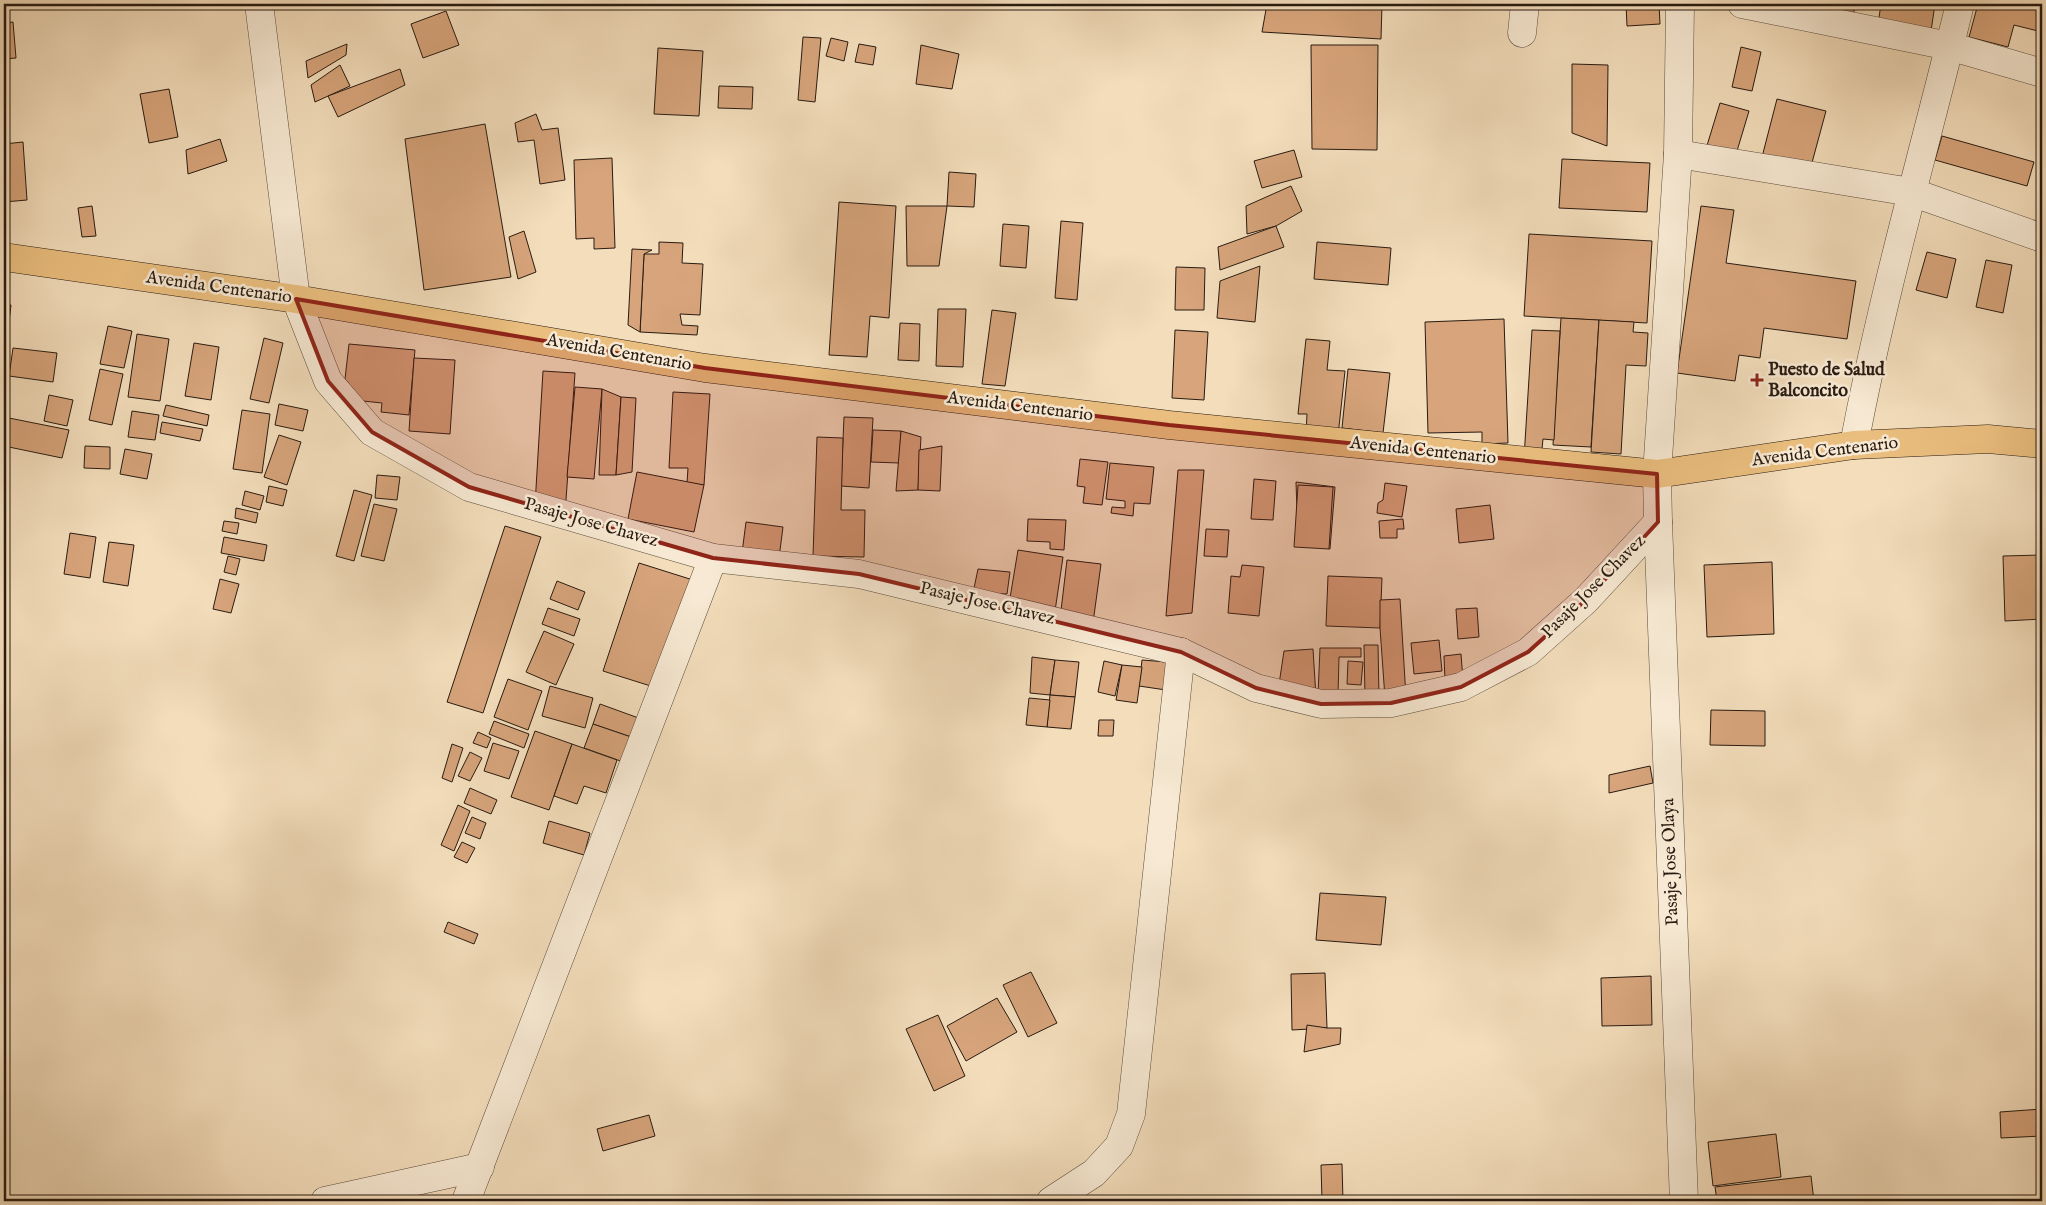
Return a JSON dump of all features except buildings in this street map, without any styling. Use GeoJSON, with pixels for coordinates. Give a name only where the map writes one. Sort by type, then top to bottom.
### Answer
{"type":"FeatureCollection","features":[{"type":"Feature","properties":{"kind":"main road","name":"Avenida Centenario"},"geometry":{"type":"LineString","coordinates":[[4,257],[296,299],[705,368],[1169,425],[1657,474],[1854,445],[1988,439],[2042,444]]}},
{"type":"Feature","properties":{"kind":"street","name":"Pasaje Jose Chavez"},"geometry":{"type":"LineString","coordinates":[[259,4],[296,299],[328,381],[372,432],[469,487],[713,558],[859,574],[1181,652],[1256,688],[1321,704],[1391,704],[1462,687],[1528,652],[1586,600],[1658,522],[1657,474],[1678,154],[1680,4]]}},
{"type":"Feature","properties":{"kind":"street"},"geometry":{"type":"LineString","coordinates":[[1522,33],[1525,4]]}},
{"type":"Feature","properties":{"kind":"street"},"geometry":{"type":"LineString","coordinates":[[1742,4],[1949,46],[2042,74]]}},
{"type":"Feature","properties":{"kind":"street"},"geometry":{"type":"LineString","coordinates":[[1854,445],[1868,371],[1911,192],[1960,4]]}},
{"type":"Feature","properties":{"kind":"street"},"geometry":{"type":"LineString","coordinates":[[1678,154],[1911,192],[2042,238]]}},
{"type":"Feature","properties":{"kind":"street","name":"Pasaje Jose Olaya"},"geometry":{"type":"LineString","coordinates":[[1658,522],[1684,1201]]}},
{"type":"Feature","properties":{"kind":"street"},"geometry":{"type":"LineString","coordinates":[[466,1201],[713,558]]}},
{"type":"Feature","properties":{"kind":"street"},"geometry":{"type":"LineString","coordinates":[[1051,1201],[1094,1173],[1119,1146],[1131,1114],[1181,652]]}},
{"type":"Feature","properties":{"kind":"street"},"geometry":{"type":"LineString","coordinates":[[325,1201],[480,1167]]}},
{"type":"Feature","properties":{"kind":"highlighted area"},"geometry":{"type":"Polygon","coordinates":[[[296,299],[705,368],[1169,425],[1657,474],[1658,522],[1586,600],[1528,652],[1461,687],[1391,703],[1321,704],[1256,688],[1181,652],[859,574],[713,558],[469,487],[372,432],[328,381],[296,299]]]}},
{"type":"Feature","properties":{"kind":"place","name":"Puesto de Salud Balconcito"},"geometry":{"type":"Point","coordinates":[1757,380]}}]}
